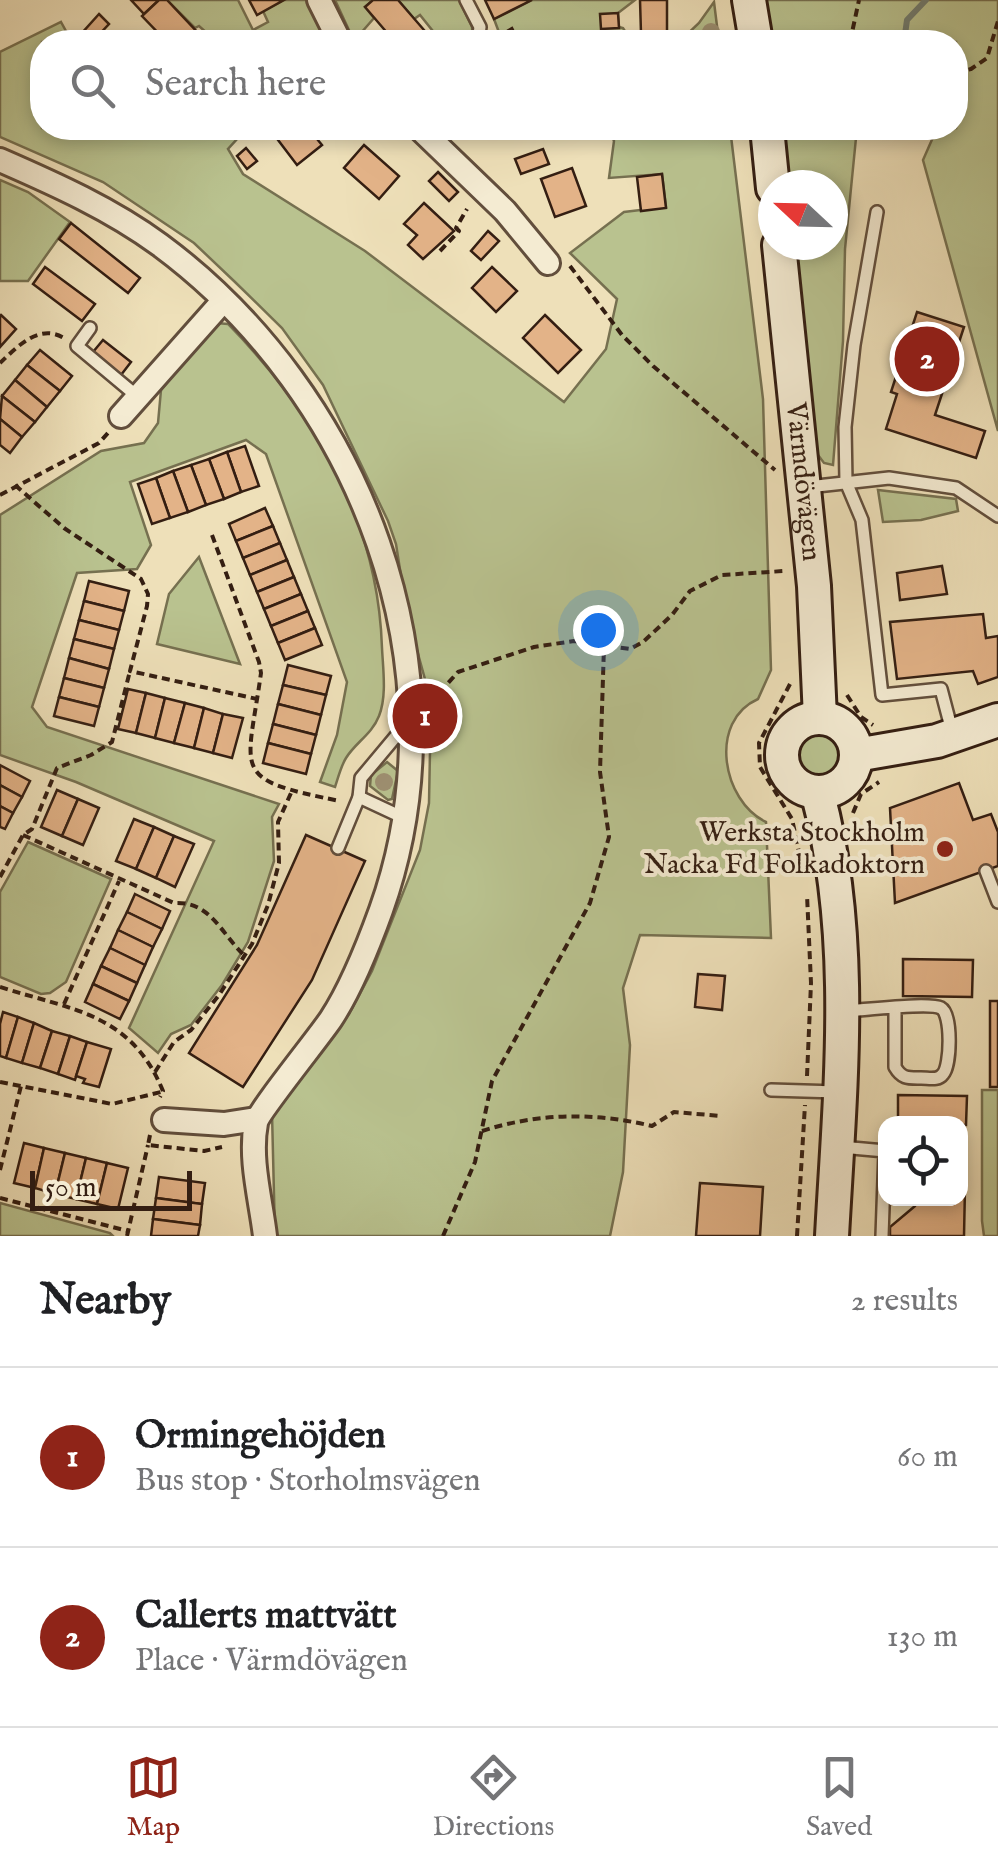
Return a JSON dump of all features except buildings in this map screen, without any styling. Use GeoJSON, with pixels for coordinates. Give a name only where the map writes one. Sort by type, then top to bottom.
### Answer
{"type":"FeatureCollection","features":[{"type":"Feature","properties":{"kind":"main road"},"geometry":{"type":"LineString","coordinates":[[750,0],[754,30]]}},
{"type":"Feature","properties":{"kind":"main road"},"geometry":{"type":"LineString","coordinates":[[768,140],[771,170]]}},
{"type":"Feature","properties":{"kind":"main road","name":"Värmdövägen"},"geometry":{"type":"LineString","coordinates":[[779,260],[791,480],[814,586],[820,718]]}},
{"type":"Feature","properties":{"kind":"main road"},"geometry":{"type":"LineString","coordinates":[[820,718],[848,729],[856,742],[856,755],[854,769],[843,783],[818,795],[793,783],[783,766],[782,754],[786,739],[798,725],[820,718]]}},
{"type":"Feature","properties":{"kind":"main road"},"geometry":{"type":"LineString","coordinates":[[856,755],[953,735],[998,720]]}},
{"type":"Feature","properties":{"kind":"main road"},"geometry":{"type":"LineString","coordinates":[[818,795],[837,919],[843,1011],[832,1236]]}},
{"type":"Feature","properties":{"kind":"street"},"geometry":{"type":"LineString","coordinates":[[319,0],[334,30]]}},
{"type":"Feature","properties":{"kind":"street"},"geometry":{"type":"LineString","coordinates":[[431,140],[554,258]]}},
{"type":"Feature","properties":{"kind":"street"},"geometry":{"type":"LineString","coordinates":[[0,160],[103,209],[158,244],[223,300],[275,354],[308,398],[362,498],[385,556],[419,713],[402,840],[386,896],[334,1015],[256,1119],[264,1236]]}},
{"type":"Feature","properties":{"kind":"street"},"geometry":{"type":"LineString","coordinates":[[122,416],[173,343],[223,300]]}},
{"type":"Feature","properties":{"kind":"street"},"geometry":{"type":"LineString","coordinates":[[157,1117],[224,1124],[256,1119]]}},
{"type":"Feature","properties":{"kind":"lane"},"geometry":{"type":"LineString","coordinates":[[466,0],[480,30]]}},
{"type":"Feature","properties":{"kind":"lane"},"geometry":{"type":"LineString","coordinates":[[877,212],[854,345],[845,427],[846,482],[862,520],[882,695],[941,689],[953,735]]}},
{"type":"Feature","properties":{"kind":"lane"},"geometry":{"type":"LineString","coordinates":[[90,328],[76,346],[138,397]]}},
{"type":"Feature","properties":{"kind":"lane"},"geometry":{"type":"LineString","coordinates":[[791,480],[846,482],[890,478],[956,488],[998,516]]}},
{"type":"Feature","properties":{"kind":"lane"},"geometry":{"type":"LineString","coordinates":[[338,848],[359,797],[361,778],[419,713]]}},
{"type":"Feature","properties":{"kind":"lane"},"geometry":{"type":"LineString","coordinates":[[359,797],[404,818]]}},
{"type":"Feature","properties":{"kind":"lane"},"geometry":{"type":"LineString","coordinates":[[986,871],[998,902]]}},
{"type":"Feature","properties":{"kind":"lane"},"geometry":{"type":"LineString","coordinates":[[843,1011],[895,1008],[938,1007],[945,1010],[948,1063],[938,1078],[906,1078],[895,1067],[895,1008]]}},
{"type":"Feature","properties":{"kind":"lane"},"geometry":{"type":"LineString","coordinates":[[771,1090],[839,1092]]}},
{"type":"Feature","properties":{"kind":"lane"},"geometry":{"type":"LineString","coordinates":[[837,1147],[884,1150],[882,1236]]}},
{"type":"Feature","properties":{"kind":"path"},"geometry":{"type":"LineString","coordinates":[[853,30],[859,0]]}},
{"type":"Feature","properties":{"kind":"path"},"geometry":{"type":"LineString","coordinates":[[968,70],[987,58],[998,22]]}},
{"type":"Feature","properties":{"kind":"path"},"geometry":{"type":"LineString","coordinates":[[440,251],[459,231],[456,228],[467,209]]}},
{"type":"Feature","properties":{"kind":"path"},"geometry":{"type":"LineString","coordinates":[[554,258],[652,366],[791,480]]}},
{"type":"Feature","properties":{"kind":"path"},"geometry":{"type":"LineString","coordinates":[[0,363],[25,340],[40,334],[56,334],[76,346]]}},
{"type":"Feature","properties":{"kind":"path"},"geometry":{"type":"LineString","coordinates":[[0,495],[99,443],[122,416]]}},
{"type":"Feature","properties":{"kind":"path"},"geometry":{"type":"LineString","coordinates":[[0,877],[22,835],[32,828],[57,768],[112,742],[148,606],[141,578],[64,528],[15,485]]}},
{"type":"Feature","properties":{"kind":"path"},"geometry":{"type":"LineString","coordinates":[[212,535],[259,662],[249,746],[252,768],[267,782],[292,792],[340,801]]}},
{"type":"Feature","properties":{"kind":"path"},"geometry":{"type":"LineString","coordinates":[[419,713],[458,672],[534,647],[574,642],[630,649],[672,614],[690,591],[722,575],[792,570]]}},
{"type":"Feature","properties":{"kind":"path"},"geometry":{"type":"LineString","coordinates":[[443,1236],[475,1162],[492,1081],[590,903],[610,836],[600,772],[604,646]]}},
{"type":"Feature","properties":{"kind":"path"},"geometry":{"type":"LineString","coordinates":[[130,671],[257,699]]}},
{"type":"Feature","properties":{"kind":"path"},"geometry":{"type":"LineString","coordinates":[[793,677],[759,744],[760,767],[792,820],[803,870]]}},
{"type":"Feature","properties":{"kind":"path"},"geometry":{"type":"LineString","coordinates":[[844,683],[848,698],[861,717],[876,728]]}},
{"type":"Feature","properties":{"kind":"path"},"geometry":{"type":"LineString","coordinates":[[853,813],[861,794],[879,782]]}},
{"type":"Feature","properties":{"kind":"path"},"geometry":{"type":"LineString","coordinates":[[155,1072],[174,1042],[191,1030],[219,996],[245,956],[268,906],[279,863],[278,822],[292,792]]}},
{"type":"Feature","properties":{"kind":"path"},"geometry":{"type":"LineString","coordinates":[[22,835],[174,904],[198,906],[245,956]]}},
{"type":"Feature","properties":{"kind":"path"},"geometry":{"type":"LineString","coordinates":[[64,1004],[119,880]]}},
{"type":"Feature","properties":{"kind":"path"},"geometry":{"type":"LineString","coordinates":[[797,1236],[811,983],[806,890]]}},
{"type":"Feature","properties":{"kind":"path"},"geometry":{"type":"LineString","coordinates":[[0,987],[64,1004],[122,1030],[155,1072],[163,1092],[128,1233],[0,1198]]}},
{"type":"Feature","properties":{"kind":"path"},"geometry":{"type":"LineString","coordinates":[[0,1082],[112,1104],[163,1092]]}},
{"type":"Feature","properties":{"kind":"path"},"geometry":{"type":"LineString","coordinates":[[0,1170],[21,1086]]}},
{"type":"Feature","properties":{"kind":"path"},"geometry":{"type":"LineString","coordinates":[[482,1131],[519,1119],[566,1115],[623,1118],[652,1126],[674,1112],[720,1116]]}},
{"type":"Feature","properties":{"kind":"path"},"geometry":{"type":"LineString","coordinates":[[148,1144],[204,1152],[234,1144]]}},
{"type":"Feature","properties":{"kind":"green space"},"geometry":{"type":"Polygon","coordinates":[[[167,0],[238,0],[253,30],[204,30],[199,26],[195,28],[167,0]]]}},
{"type":"Feature","properties":{"kind":"green space"},"geometry":{"type":"Polygon","coordinates":[[[284,0],[310,0],[324,30],[253,30],[268,22],[263,11],[284,0]]]}},
{"type":"Feature","properties":{"kind":"green space"},"geometry":{"type":"Polygon","coordinates":[[[335,0],[373,0],[365,7],[374,18],[364,30],[349,30],[335,0]]]}},
{"type":"Feature","properties":{"kind":"green space"},"geometry":{"type":"Polygon","coordinates":[[[398,0],[459,0],[472,30],[432,30],[420,15],[414,19],[398,0]]]}},
{"type":"Feature","properties":{"kind":"green space"},"geometry":{"type":"Polygon","coordinates":[[[532,0],[635,0],[618,13],[619,27],[624,30],[498,30],[494,19],[532,0]]]}},
{"type":"Feature","properties":{"kind":"green space"},"geometry":{"type":"Polygon","coordinates":[[[762,0],[998,0],[998,431],[923,160],[932,140],[968,140],[968,30],[766,30],[762,0]]]}},
{"type":"Feature","properties":{"kind":"green space"},"geometry":{"type":"Polygon","coordinates":[[[714,2],[718,30],[692,30],[714,2]]]}},
{"type":"Feature","properties":{"kind":"green space"},"geometry":{"type":"Polygon","coordinates":[[[61,22],[65,30],[45,30],[61,22]]]}},
{"type":"Feature","properties":{"kind":"green space"},"geometry":{"type":"Polygon","coordinates":[[[30,37],[30,140],[236,140],[228,149],[243,174],[365,251],[564,402],[606,349],[617,299],[570,253],[624,212],[666,207],[662,174],[609,178],[614,140],[731,140],[763,399],[771,670],[758,699],[742,710],[732,725],[727,761],[739,797],[766,822],[771,938],[640,935],[623,988],[630,1045],[623,1172],[610,1236],[275,1236],[272,1113],[349,1014],[372,971],[420,850],[429,803],[431,701],[407,614],[396,544],[323,385],[282,328],[194,243],[103,182],[0,137],[0,52],[30,37]]]}},
{"type":"Feature","properties":{"kind":"green space"},"geometry":{"type":"Polygon","coordinates":[[[780,140],[856,140],[848,219],[848,170],[784,170],[780,140]]]}},
{"type":"Feature","properties":{"kind":"green space"},"geometry":{"type":"Polygon","coordinates":[[[0,180],[28,192],[70,222],[28,281],[0,281],[0,180]]]}},
{"type":"Feature","properties":{"kind":"green space"},"geometry":{"type":"Polygon","coordinates":[[[795,260],[845,260],[833,465],[824,463],[815,451],[795,260]]]}},
{"type":"Feature","properties":{"kind":"green space"},"geometry":{"type":"Polygon","coordinates":[[[216,323],[228,324],[259,358],[314,432],[336,471],[368,556],[378,601],[384,691],[376,722],[346,758],[335,787],[320,782],[337,735],[347,682],[266,454],[246,440],[130,482],[151,545],[137,569],[77,573],[32,707],[47,727],[279,804],[272,817],[274,861],[248,942],[191,1025],[171,1034],[158,1053],[129,1028],[214,841],[76,782],[0,755],[0,515],[101,451],[144,443],[158,423],[161,390],[216,323]]]}},
{"type":"Feature","properties":{"kind":"green space"},"geometry":{"type":"Polygon","coordinates":[[[878,490],[956,499],[958,511],[921,520],[883,522],[878,490]]]}},
{"type":"Feature","properties":{"kind":"green space"},"geometry":{"type":"Polygon","coordinates":[[[199,557],[240,664],[157,644],[169,594],[199,557]]]}},
{"type":"Feature","properties":{"kind":"green space"},"geometry":{"type":"Polygon","coordinates":[[[819,734],[835,741],[842,757],[835,773],[819,780],[803,773],[796,757],[803,741],[819,734]]]}},
{"type":"Feature","properties":{"kind":"green space"},"geometry":{"type":"Polygon","coordinates":[[[387,762],[398,771],[392,799],[388,800],[370,786],[371,775],[387,762]]]}},
{"type":"Feature","properties":{"kind":"green space"},"geometry":{"type":"Polygon","coordinates":[[[28,842],[111,879],[66,982],[50,993],[41,994],[0,977],[0,892],[28,842]]]}},
{"type":"Feature","properties":{"kind":"green space"},"geometry":{"type":"Polygon","coordinates":[[[982,1090],[998,1090],[998,1236],[984,1236],[982,1221],[982,1090]]]}},
{"type":"Feature","properties":{"kind":"green space"},"geometry":{"type":"Polygon","coordinates":[[[0,1203],[110,1233],[113,1236],[0,1236],[0,1203]]]}},
{"type":"Feature","properties":{"kind":"waterway"},"geometry":{"type":"LineString","coordinates":[[906,30],[907,20],[926,0]]}},
{"type":"Feature","properties":{"kind":"place","name":"Callerts mattvätt"},"geometry":{"type":"Point","coordinates":[927,359]}},
{"type":"Feature","properties":{"kind":"place","name":"Ormingehöjden"},"geometry":{"type":"Point","coordinates":[425,716]}},
{"type":"Feature","properties":{"kind":"place","name":"Werksta Stockholm Nacka Fd Folkadoktorn"},"geometry":{"type":"Point","coordinates":[945,849]}}]}
